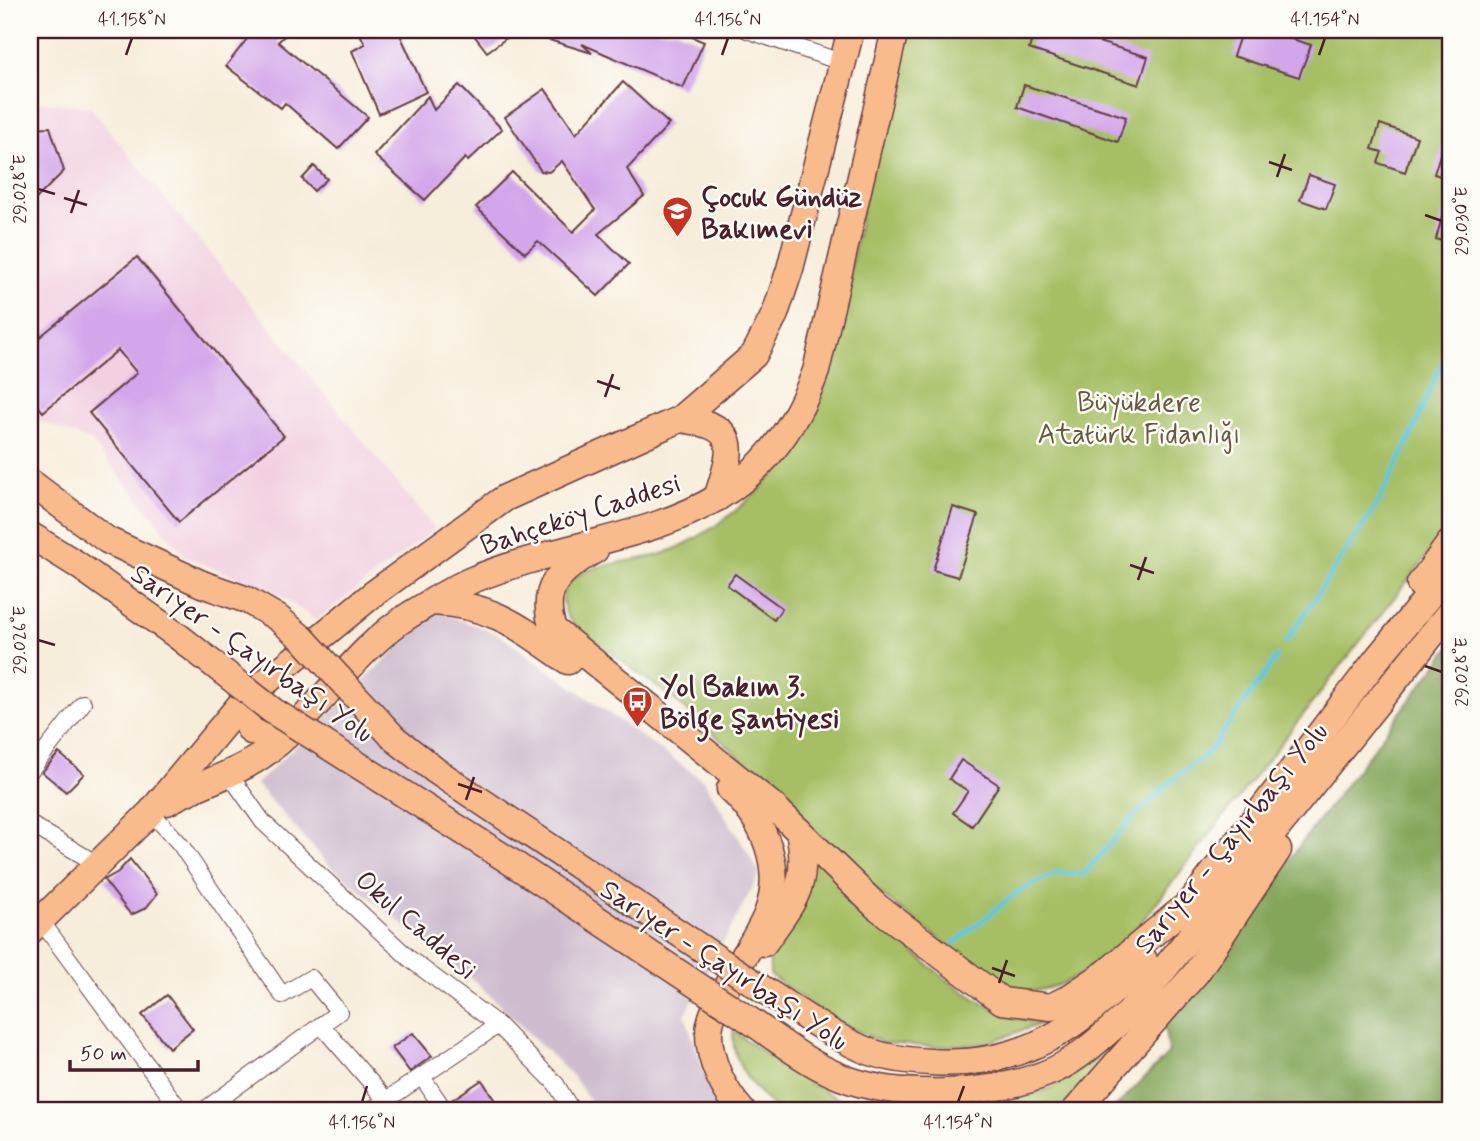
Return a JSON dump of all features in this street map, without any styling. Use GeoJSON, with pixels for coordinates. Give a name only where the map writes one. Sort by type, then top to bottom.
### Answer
{"type":"FeatureCollection","features":[{"type":"Feature","properties":{"kind":"main road","name":"Bahçeköy Caddesi"},"geometry":{"type":"LineString","coordinates":[[35,926],[151,812],[245,699],[372,595],[505,499],[680,419],[754,355],[766,335],[790,269],[851,30]]}},
{"type":"Feature","properties":{"kind":"main road","name":"Bahçeköy Caddesi"},"geometry":{"type":"LineString","coordinates":[[151,812],[195,786],[248,767],[279,742],[396,623],[432,602],[471,581],[542,557],[614,540],[675,520],[717,498],[766,458],[804,403],[822,348],[895,30]]}},
{"type":"Feature","properties":{"kind":"main road"},"geometry":{"type":"LineString","coordinates":[[680,419],[715,426],[725,435],[729,448],[727,467],[717,498]]}},
{"type":"Feature","properties":{"kind":"main road","name":"Sarıyer - Çayırbaşı Yolu"},"geometry":{"type":"LineString","coordinates":[[30,482],[107,540],[202,584],[247,600],[278,618],[303,639],[396,739],[436,771],[838,1037],[866,1050],[908,1061],[957,1064],[1020,1053],[1060,1034],[1088,1013],[1158,945],[1377,659],[1450,570]]}},
{"type":"Feature","properties":{"kind":"main road","name":"Sarıyer - Çayırbaşı Yolu"},"geometry":{"type":"LineString","coordinates":[[30,535],[78,565],[179,637],[273,711],[516,865],[818,1067],[842,1078],[903,1090],[974,1090],[1016,1084],[1054,1070],[1090,1047],[1129,1013],[1450,612]]}},
{"type":"Feature","properties":{"kind":"main road"},"geometry":{"type":"LineString","coordinates":[[614,540],[579,559],[557,578],[546,609],[553,629],[726,768],[799,831],[876,906],[1002,1001],[1051,1007],[1067,999],[1106,973],[1192,901]]}},
{"type":"Feature","properties":{"kind":"main road","name":"Sarıyer - Çayırbaşı Yolu"},"geometry":{"type":"LineString","coordinates":[[1377,659],[1426,575],[1450,543]]}},
{"type":"Feature","properties":{"kind":"main road"},"geometry":{"type":"LineString","coordinates":[[432,602],[479,607],[509,620],[580,669],[719,778],[746,803],[760,823],[767,839],[774,879],[767,913],[716,1007],[709,1033],[716,1071],[742,1111]]}},
{"type":"Feature","properties":{"kind":"main road"},"geometry":{"type":"LineString","coordinates":[[245,699],[242,716],[251,731],[279,742]]}},
{"type":"Feature","properties":{"kind":"main road"},"geometry":{"type":"LineString","coordinates":[[1076,1111],[1196,973],[1383,699]]}},
{"type":"Feature","properties":{"kind":"main road"},"geometry":{"type":"LineString","coordinates":[[220,727],[218,760],[229,774]]}},
{"type":"Feature","properties":{"kind":"main road"},"geometry":{"type":"LineString","coordinates":[[759,1111],[739,1090],[730,1073],[721,1033],[732,994],[785,916],[802,883],[804,855],[799,831]]}},
{"type":"Feature","properties":{"kind":"main road"},"geometry":{"type":"LineString","coordinates":[[903,1090],[950,1111]]}},
{"type":"Feature","properties":{"kind":"street"},"geometry":{"type":"LineString","coordinates":[[747,30],[841,62]]}},
{"type":"Feature","properties":{"kind":"street"},"geometry":{"type":"LineString","coordinates":[[30,771],[83,703]]}},
{"type":"Feature","properties":{"kind":"street","name":"Okul Caddesi"},"geometry":{"type":"LineString","coordinates":[[229,774],[263,822],[401,950],[498,1025],[556,1084],[572,1111]]}},
{"type":"Feature","properties":{"kind":"street"},"geometry":{"type":"LineString","coordinates":[[151,812],[180,844],[282,995],[311,978],[339,1012],[203,1111]]}},
{"type":"Feature","properties":{"kind":"street"},"geometry":{"type":"LineString","coordinates":[[30,824],[97,864]]}},
{"type":"Feature","properties":{"kind":"street"},"geometry":{"type":"LineString","coordinates":[[35,926],[181,1111]]}},
{"type":"Feature","properties":{"kind":"street"},"geometry":{"type":"LineString","coordinates":[[370,1111],[498,1025]]}},
{"type":"Feature","properties":{"kind":"street"},"geometry":{"type":"LineString","coordinates":[[321,1026],[386,1100]]}},
{"type":"Feature","properties":{"kind":"street"},"geometry":{"type":"LineString","coordinates":[[422,1077],[444,1111]]}},
{"type":"Feature","properties":{"kind":"shaded area"},"geometry":{"type":"Polygon","coordinates":[[[30,101],[90,107],[435,529],[316,620],[274,591],[186,557],[91,441],[30,417],[30,101]]]}},
{"type":"Feature","properties":{"kind":"shaded area"},"geometry":{"type":"Polygon","coordinates":[[[436,611],[498,634],[704,781],[760,873],[685,1015],[709,1087],[728,1111],[596,1111],[574,1077],[478,984],[330,866],[256,784],[436,611]]]}},
{"type":"Feature","properties":{"kind":"green space","name":"Büyükdere Atatürk Fidanlığı"},"geometry":{"type":"Polygon","coordinates":[[[904,30],[1450,30],[1450,526],[1139,925],[1110,952],[1079,975],[1045,989],[1026,992],[1006,990],[879,893],[730,748],[677,702],[573,624],[563,603],[566,587],[578,575],[601,566],[665,553],[709,530],[761,489],[794,450],[811,421],[834,356],[865,196],[904,30]]]}},
{"type":"Feature","properties":{"kind":"green space"},"geometry":{"type":"Polygon","coordinates":[[[1450,647],[1450,1111],[1112,1111],[1169,1053],[1164,1025],[1450,647]]]}},
{"type":"Feature","properties":{"kind":"green space"},"geometry":{"type":"Polygon","coordinates":[[[812,852],[889,929],[949,981],[980,1001],[1012,1016],[1043,1023],[987,1043],[937,1047],[883,1043],[828,1017],[770,975],[769,940],[812,852]]]}},
{"type":"Feature","properties":{"kind":"green space"},"geometry":{"type":"Polygon","coordinates":[[[733,1031],[821,1090],[858,1106],[878,1111],[778,1111],[753,1085],[740,1066],[733,1031]]]}},
{"type":"Feature","properties":{"kind":"green space"},"geometry":{"type":"Polygon","coordinates":[[[1121,1044],[1061,1111],[967,1109],[1003,1104],[1051,1088],[1121,1044]]]}},
{"type":"Feature","properties":{"kind":"building"},"geometry":{"type":"Polygon","coordinates":[[[254,30],[290,30],[278,42],[368,117],[338,149],[285,103],[281,108],[226,66],[254,30]]]}},
{"type":"Feature","properties":{"kind":"building"},"geometry":{"type":"Polygon","coordinates":[[[358,30],[398,30],[426,92],[379,114],[352,51],[365,44],[358,30]]]}},
{"type":"Feature","properties":{"kind":"building"},"geometry":{"type":"Polygon","coordinates":[[[470,30],[518,30],[487,52],[470,30]]]}},
{"type":"Feature","properties":{"kind":"building"},"geometry":{"type":"Polygon","coordinates":[[[527,30],[676,30],[704,42],[683,88],[582,44],[592,53],[526,33],[527,30]]]}},
{"type":"Feature","properties":{"kind":"building"},"geometry":{"type":"Polygon","coordinates":[[[1035,30],[1059,30],[1148,57],[1139,85],[1029,49],[1035,30]]]}},
{"type":"Feature","properties":{"kind":"building"},"geometry":{"type":"Polygon","coordinates":[[[1242,30],[1264,30],[1311,45],[1299,77],[1233,56],[1242,30]]]}},
{"type":"Feature","properties":{"kind":"building"},"geometry":{"type":"Polygon","coordinates":[[[623,82],[669,124],[627,169],[644,196],[598,234],[629,264],[598,296],[538,241],[525,253],[476,207],[512,172],[573,232],[595,210],[562,161],[549,172],[541,171],[505,117],[545,89],[576,134],[623,82]]]}},
{"type":"Feature","properties":{"kind":"building"},"geometry":{"type":"Polygon","coordinates":[[[459,85],[502,129],[468,161],[465,158],[425,200],[374,155],[428,96],[434,110],[459,85]]]}},
{"type":"Feature","properties":{"kind":"building"},"geometry":{"type":"Polygon","coordinates":[[[1024,85],[1126,117],[1118,142],[1017,107],[1024,85]]]}},
{"type":"Feature","properties":{"kind":"building"},"geometry":{"type":"Polygon","coordinates":[[[1380,124],[1417,137],[1405,172],[1378,163],[1382,152],[1372,149],[1380,124]]]}},
{"type":"Feature","properties":{"kind":"building"},"geometry":{"type":"Polygon","coordinates":[[[50,127],[64,171],[30,205],[30,128],[50,127]]]}},
{"type":"Feature","properties":{"kind":"building"},"geometry":{"type":"Polygon","coordinates":[[[1447,132],[1450,132],[1450,179],[1434,174],[1447,132]]]}},
{"type":"Feature","properties":{"kind":"building"},"geometry":{"type":"Polygon","coordinates":[[[314,166],[327,179],[314,191],[302,179],[314,166]]]}},
{"type":"Feature","properties":{"kind":"building"},"geometry":{"type":"Polygon","coordinates":[[[1309,175],[1335,184],[1326,209],[1300,200],[1309,175]]]}},
{"type":"Feature","properties":{"kind":"building"},"geometry":{"type":"Polygon","coordinates":[[[1446,202],[1450,202],[1450,244],[1436,239],[1446,202]]]}},
{"type":"Feature","properties":{"kind":"building"},"geometry":{"type":"Polygon","coordinates":[[[137,257],[284,436],[179,522],[89,413],[137,373],[118,350],[43,412],[30,396],[30,345],[137,257]]]}},
{"type":"Feature","properties":{"kind":"building"},"geometry":{"type":"Polygon","coordinates":[[[953,507],[978,515],[958,577],[933,570],[953,507]]]}},
{"type":"Feature","properties":{"kind":"building"},"geometry":{"type":"Polygon","coordinates":[[[735,574],[782,608],[774,620],[727,585],[735,574]]]}},
{"type":"Feature","properties":{"kind":"building"},"geometry":{"type":"Polygon","coordinates":[[[59,753],[84,774],[66,792],[42,772],[59,753]]]}},
{"type":"Feature","properties":{"kind":"building"},"geometry":{"type":"Polygon","coordinates":[[[961,760],[999,785],[972,826],[953,813],[968,791],[949,779],[961,760]]]}},
{"type":"Feature","properties":{"kind":"building"},"geometry":{"type":"Polygon","coordinates":[[[130,859],[157,894],[146,908],[131,915],[104,880],[118,872],[130,859]]]}},
{"type":"Feature","properties":{"kind":"building"},"geometry":{"type":"Polygon","coordinates":[[[167,995],[193,1029],[169,1048],[142,1015],[167,995]]]}},
{"type":"Feature","properties":{"kind":"building"},"geometry":{"type":"Polygon","coordinates":[[[413,1033],[432,1056],[410,1072],[392,1048],[413,1033]]]}},
{"type":"Feature","properties":{"kind":"building"},"geometry":{"type":"Polygon","coordinates":[[[482,1080],[497,1104],[487,1111],[461,1111],[453,1099],[482,1080]]]}},
{"type":"Feature","properties":{"kind":"waterway"},"geometry":{"type":"LineString","coordinates":[[1286,642],[1378,503],[1409,441],[1450,343]]}},
{"type":"Feature","properties":{"kind":"waterway"},"geometry":{"type":"LineString","coordinates":[[954,943],[1019,891],[1057,873],[1084,874],[1135,815],[1170,782],[1209,752],[1277,657]]}},
{"type":"Feature","properties":{"kind":"place","name":"Çocuk Gündüz Bakımevi"},"geometry":{"type":"Point","coordinates":[678,239]}},
{"type":"Feature","properties":{"kind":"place","name":"Yol Bakım 3. Bölge Şantiyesi"},"geometry":{"type":"Point","coordinates":[637,729]}}]}
